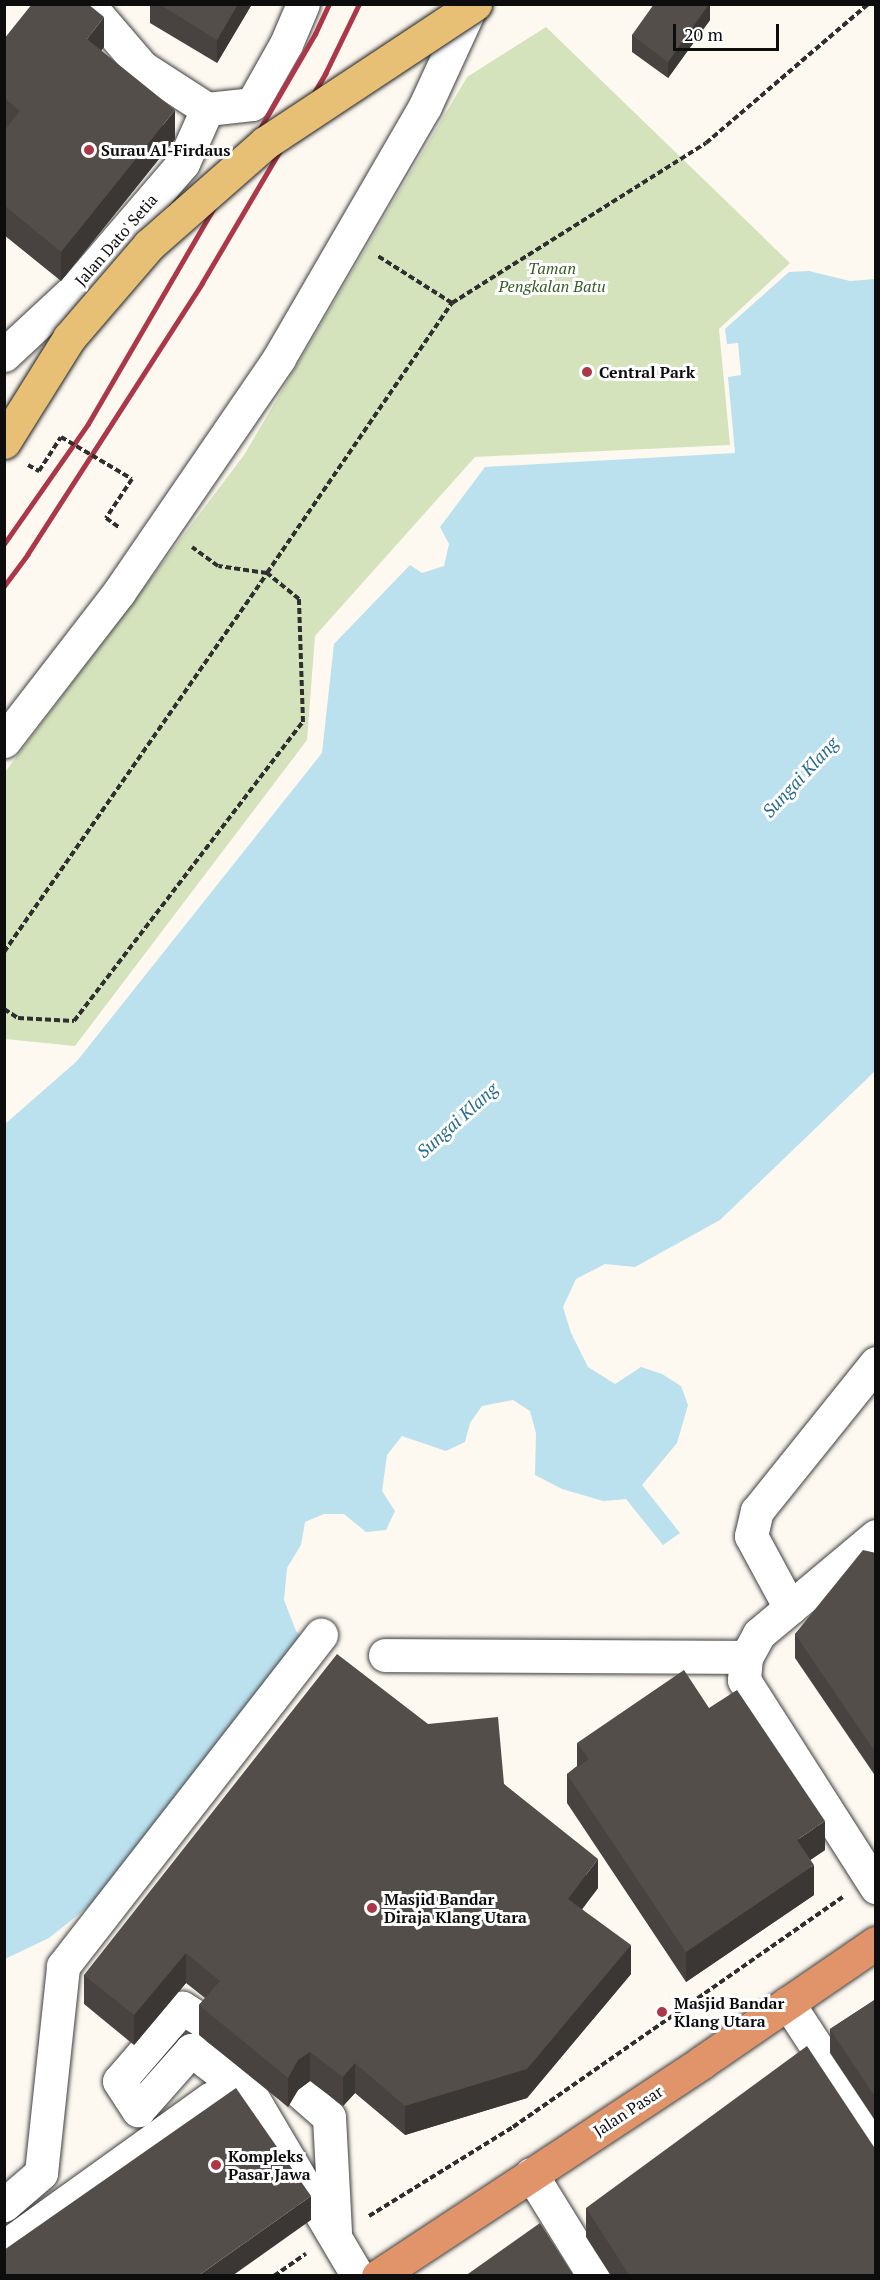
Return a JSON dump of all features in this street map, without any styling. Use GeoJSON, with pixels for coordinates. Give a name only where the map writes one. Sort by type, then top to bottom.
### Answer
{"type":"FeatureCollection","features":[{"type":"Feature","properties":{"kind":"highway","name":"Jalan Pasar"},"geometry":{"type":"LineString","coordinates":[[378,2276],[876,1943]]}},
{"type":"Feature","properties":{"kind":"main road"},"geometry":{"type":"LineString","coordinates":[[4,442],[69,338],[149,245],[265,143],[473,4]]}},
{"type":"Feature","properties":{"kind":"street"},"geometry":{"type":"LineString","coordinates":[[88,4],[142,67],[207,109],[252,104],[286,44],[303,4]]}},
{"type":"Feature","properties":{"kind":"street"},"geometry":{"type":"LineString","coordinates":[[4,741],[119,592],[279,358],[425,106],[473,4]]}},
{"type":"Feature","properties":{"kind":"street","name":"Jalan Dato' Setia"},"geometry":{"type":"LineString","coordinates":[[4,355],[75,289],[183,163],[207,109]]}},
{"type":"Feature","properties":{"kind":"street"},"geometry":{"type":"LineString","coordinates":[[790,1608],[751,1536],[757,1511],[876,1363]]}},
{"type":"Feature","properties":{"kind":"street"},"geometry":{"type":"LineString","coordinates":[[870,1868],[744,1680],[746,1657],[759,1634],[876,1536]]}},
{"type":"Feature","properties":{"kind":"street"},"geometry":{"type":"LineString","coordinates":[[4,2205],[41,2173],[63,1966],[321,1635]]}},
{"type":"Feature","properties":{"kind":"street"},"geometry":{"type":"LineString","coordinates":[[385,1655],[746,1657]]}},
{"type":"Feature","properties":{"kind":"street"},"geometry":{"type":"LineString","coordinates":[[788,2003],[876,2138]]}},
{"type":"Feature","properties":{"kind":"street"},"geometry":{"type":"LineString","coordinates":[[208,2024],[182,2008],[119,2081],[138,2110],[191,2050],[252,2097],[358,2276]]}},
{"type":"Feature","properties":{"kind":"street"},"geometry":{"type":"LineString","coordinates":[[298,2090],[328,2117],[335,2236]]}},
{"type":"Feature","properties":{"kind":"street"},"geometry":{"type":"LineString","coordinates":[[4,2247],[211,2098]]}},
{"type":"Feature","properties":{"kind":"street"},"geometry":{"type":"LineString","coordinates":[[531,2174],[594,2276]]}},
{"type":"Feature","properties":{"kind":"path"},"geometry":{"type":"LineString","coordinates":[[4,952],[452,303],[706,143],[868,4]]}},
{"type":"Feature","properties":{"kind":"path"},"geometry":{"type":"LineString","coordinates":[[349,237],[452,303]]}},
{"type":"Feature","properties":{"kind":"path"},"geometry":{"type":"LineString","coordinates":[[61,436],[132,480],[106,518]]}},
{"type":"Feature","properties":{"kind":"path"},"geometry":{"type":"LineString","coordinates":[[4,1009],[18,1018],[74,1021],[303,722],[299,599],[267,573],[218,566],[165,527]]}},
{"type":"Feature","properties":{"kind":"path"},"geometry":{"type":"LineString","coordinates":[[274,2276],[513,2127],[870,1868]]}},
{"type":"Feature","properties":{"kind":"green space","name":"Taman Pengkalan Batu"},"geometry":{"type":"Polygon","coordinates":[[[546,27],[790,263],[719,329],[730,445],[475,457],[315,636],[307,740],[75,1046],[5,1039],[5,772],[244,455],[467,77],[546,27]]]}},
{"type":"Feature","properties":{"kind":"water","name":"Sungai Klang"},"geometry":{"type":"Polygon","coordinates":[[[809,271],[850,281],[875,279],[875,1071],[720,1220],[635,1267],[605,1264],[576,1279],[563,1307],[571,1333],[588,1367],[615,1384],[641,1367],[662,1374],[681,1386],[688,1405],[677,1443],[642,1485],[680,1533],[663,1545],[626,1499],[603,1501],[562,1489],[535,1475],[536,1433],[530,1411],[513,1400],[482,1406],[470,1423],[465,1442],[446,1451],[402,1436],[387,1455],[382,1491],[395,1511],[386,1530],[366,1532],[344,1514],[324,1514],[305,1522],[301,1545],[287,1568],[284,1600],[296,1631],[309,1644],[108,1891],[49,1938],[5,1959],[5,1124],[77,1061],[322,753],[334,644],[410,565],[422,573],[444,566],[449,544],[440,527],[485,467],[735,453],[728,377],[741,375],[738,343],[727,344],[725,329],[789,272],[809,271]]]}},
{"type":"Feature","properties":{"kind":"building","name":"Surau Al-Firdaus"},"geometry":{"type":"Polygon","coordinates":[[[32,4],[88,4],[104,17],[87,39],[175,110],[61,252],[4,205],[4,131],[20,111],[4,98],[4,39],[32,4]]]}},
{"type":"Feature","properties":{"kind":"building"},"geometry":{"type":"Polygon","coordinates":[[[159,4],[238,4],[217,40],[159,4]]]}},
{"type":"Feature","properties":{"kind":"building"},"geometry":{"type":"Polygon","coordinates":[[[654,4],[709,4],[668,62],[632,35],[654,4]]]}},
{"type":"Feature","properties":{"kind":"building"},"geometry":{"type":"Polygon","coordinates":[[[863,1550],[876,1553],[876,1753],[795,1634],[863,1550]]]}},
{"type":"Feature","properties":{"kind":"building","name":"Masjid Bandar Diraja Klang Utara"},"geometry":{"type":"Polygon","coordinates":[[[337,1654],[428,1724],[498,1717],[504,1784],[598,1859],[568,1899],[631,1945],[527,2069],[405,2106],[355,2063],[343,2077],[310,2052],[298,2060],[288,2078],[199,2005],[220,1981],[186,1953],[134,2015],[84,1975],[337,1654]]]}},
{"type":"Feature","properties":{"kind":"building"},"geometry":{"type":"Polygon","coordinates":[[[684,1670],[709,1708],[737,1690],[825,1821],[797,1840],[814,1865],[686,1952],[567,1774],[589,1759],[577,1743],[684,1670]]]}},
{"type":"Feature","properties":{"kind":"building"},"geometry":{"type":"Polygon","coordinates":[[[876,1999],[876,2098],[830,2029],[876,1999]]]}},
{"type":"Feature","properties":{"kind":"building"},"geometry":{"type":"Polygon","coordinates":[[[807,2046],[876,2150],[876,2276],[630,2276],[586,2208],[807,2046]]]}},
{"type":"Feature","properties":{"kind":"building","name":"Kompleks Pasar Jawa"},"geometry":{"type":"Polygon","coordinates":[[[236,2088],[311,2196],[198,2276],[4,2276],[4,2250],[236,2088]]]}},
{"type":"Feature","properties":{"kind":"building"},"geometry":{"type":"Polygon","coordinates":[[[540,2223],[574,2276],[465,2276],[540,2223]]]}},
{"type":"Feature","properties":{"kind":"railway"},"geometry":{"type":"LineString","coordinates":[[4,544],[88,424],[315,34],[329,4]]}},
{"type":"Feature","properties":{"kind":"railway"},"geometry":{"type":"LineString","coordinates":[[4,586],[27,555],[202,283],[325,74],[359,4]]}},
{"type":"Feature","properties":{"kind":"place","name":"Surau Al-Firdaus"},"geometry":{"type":"Point","coordinates":[89,150]}},
{"type":"Feature","properties":{"kind":"place","name":"Central Park"},"geometry":{"type":"Point","coordinates":[587,372]}},
{"type":"Feature","properties":{"kind":"place","name":"Masjid Bandar Diraja Klang Utara"},"geometry":{"type":"Point","coordinates":[372,1908]}},
{"type":"Feature","properties":{"kind":"place","name":"Masjid Bandar Klang Utara"},"geometry":{"type":"Point","coordinates":[662,2012]}},
{"type":"Feature","properties":{"kind":"place","name":"Kompleks Pasar Jawa"},"geometry":{"type":"Point","coordinates":[216,2165]}}]}
